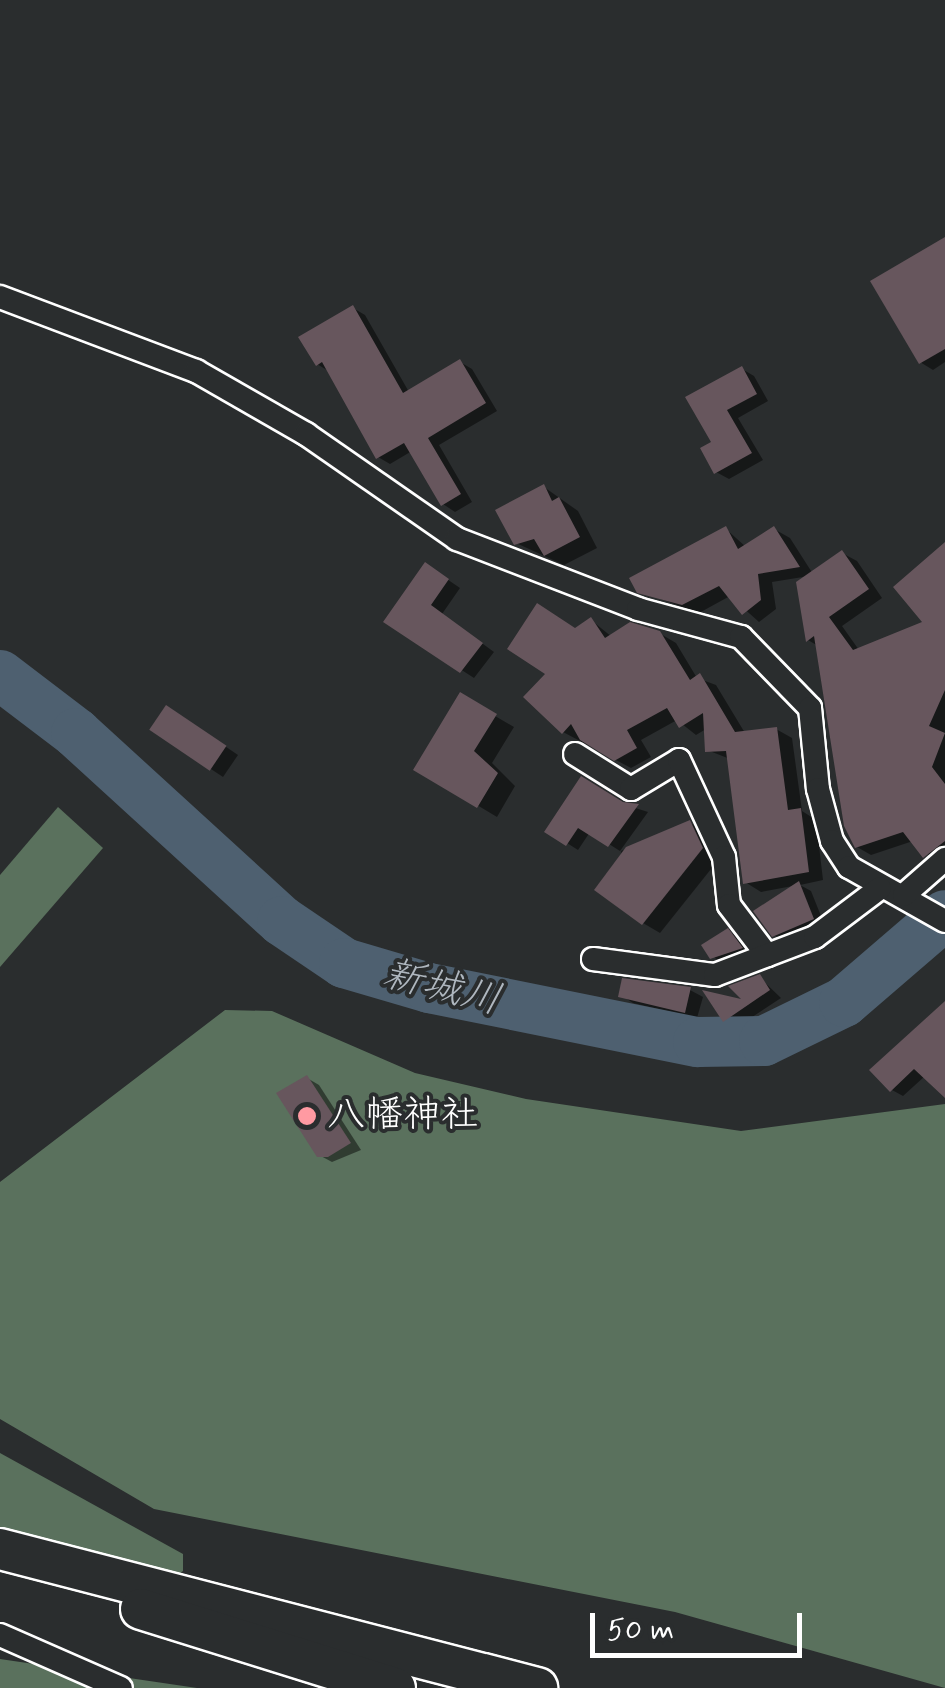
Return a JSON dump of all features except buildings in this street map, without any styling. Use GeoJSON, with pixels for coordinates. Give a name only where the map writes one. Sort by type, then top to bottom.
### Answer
{"type":"FeatureCollection","features":[{"type":"Feature","properties":{"kind":"highway"},"geometry":{"type":"LineString","coordinates":[[0,1549],[538,1688]]}},
{"type":"Feature","properties":{"kind":"highway"},"geometry":{"type":"LineString","coordinates":[[0,1563],[395,1688]]}},
{"type":"Feature","properties":{"kind":"street"},"geometry":{"type":"LineString","coordinates":[[0,297],[196,370],[306,434],[457,539],[638,610],[741,638],[810,708],[818,789],[832,841],[848,867],[945,921]]}},
{"type":"Feature","properties":{"kind":"street"},"geometry":{"type":"LineString","coordinates":[[575,754],[630,789],[679,760],[724,857],[728,905],[767,956]]}},
{"type":"Feature","properties":{"kind":"street"},"geometry":{"type":"LineString","coordinates":[[912,900],[945,858]]}},
{"type":"Feature","properties":{"kind":"street"},"geometry":{"type":"LineString","coordinates":[[594,960],[715,975],[815,937],[880,888]]}},
{"type":"Feature","properties":{"kind":"street"},"geometry":{"type":"LineString","coordinates":[[0,1635],[121,1688]]}},
{"type":"Feature","properties":{"kind":"green space"},"geometry":{"type":"Polygon","coordinates":[[[58,807],[103,848],[0,967],[0,875],[58,807]]]}},
{"type":"Feature","properties":{"kind":"green space"},"geometry":{"type":"Polygon","coordinates":[[[225,1010],[272,1011],[415,1073],[526,1099],[741,1131],[945,1104],[945,1688],[675,1612],[154,1509],[0,1419],[0,1182],[225,1010]]]}},
{"type":"Feature","properties":{"kind":"green space"},"geometry":{"type":"Polygon","coordinates":[[[0,1453],[183,1554],[183,1571],[174,1578],[0,1538],[0,1453]]]}},
{"type":"Feature","properties":{"kind":"green space"},"geometry":{"type":"Polygon","coordinates":[[[0,1659],[197,1688],[0,1688],[0,1659]]]}},
{"type":"Feature","properties":{"kind":"waterway","name":"新城川"},"geometry":{"type":"LineString","coordinates":[[0,675],[76,733],[282,921],[344,963],[429,988],[698,1042],[764,1041],[844,1002],[945,915]]}},
{"type":"Feature","properties":{"kind":"place","name":"八幡神社"},"geometry":{"type":"Point","coordinates":[307,1116]}}]}
